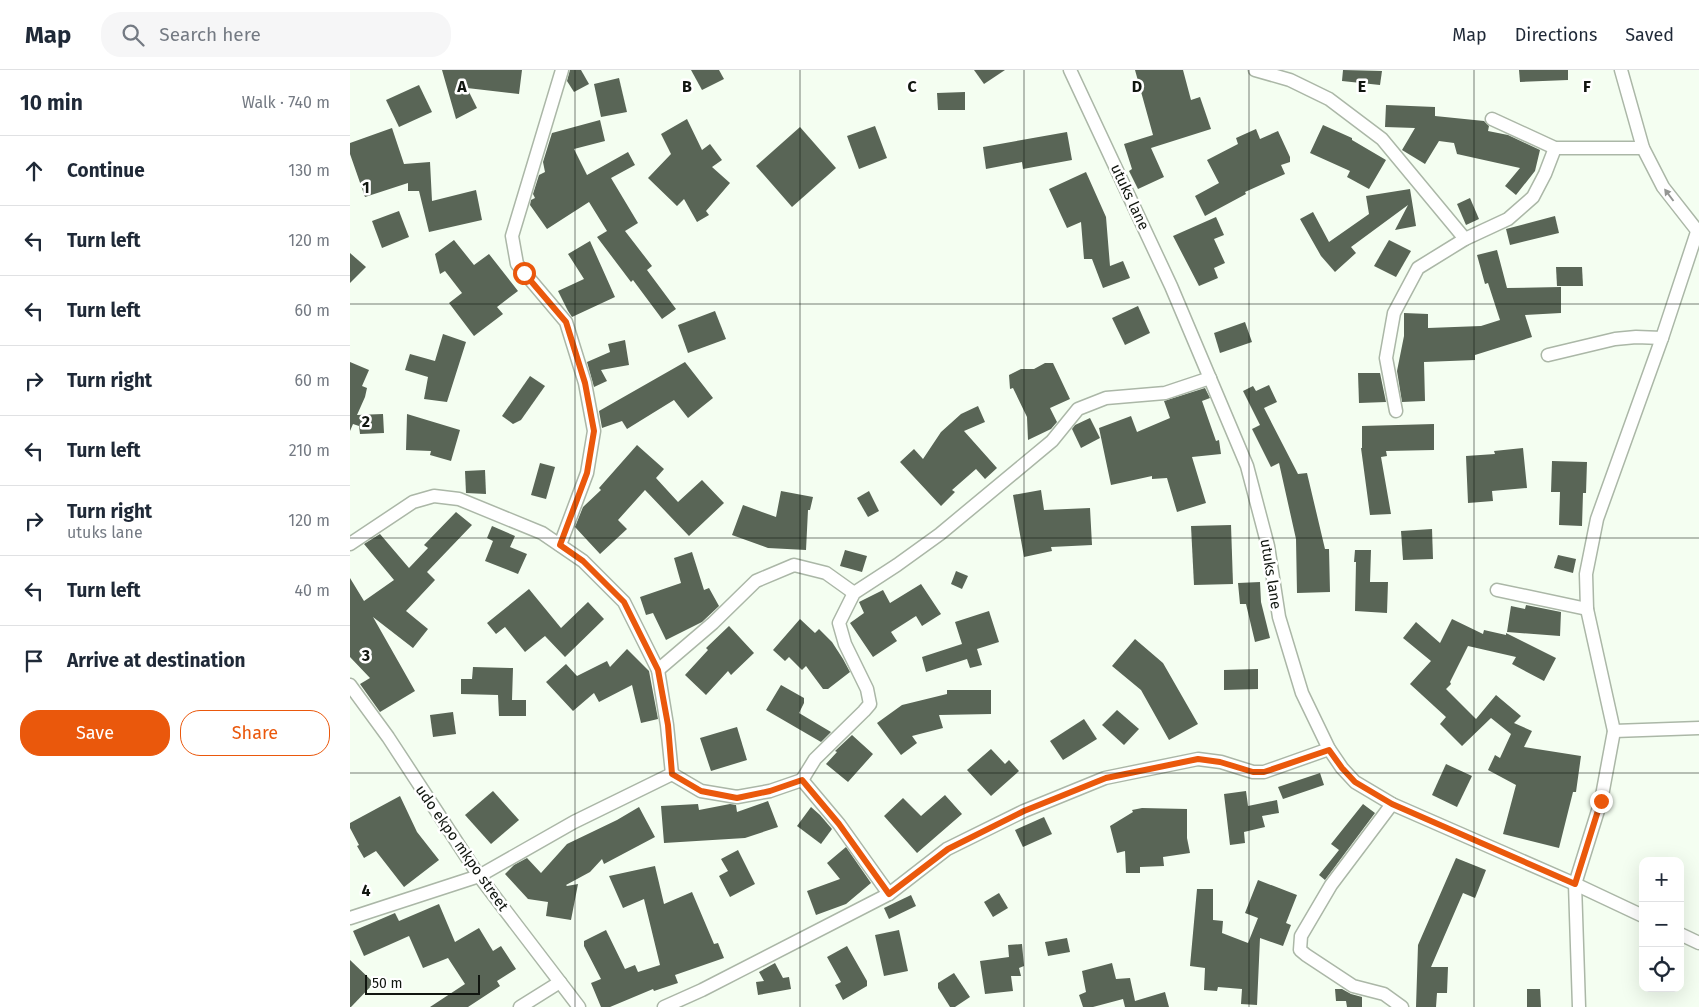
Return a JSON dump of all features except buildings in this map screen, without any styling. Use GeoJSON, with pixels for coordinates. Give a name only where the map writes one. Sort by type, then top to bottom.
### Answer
{"type":"FeatureCollection","features":[{"type":"Feature","properties":{"kind":"street"},"geometry":{"type":"LineString","coordinates":[[560,545],[587,473],[594,431],[585,383],[566,322],[517,264],[512,236],[562,70]]}},
{"type":"Feature","properties":{"kind":"street","name":"utuks lane"},"geometry":{"type":"LineString","coordinates":[[1070,70],[1171,286],[1247,466],[1268,546],[1279,617],[1302,693],[1329,750],[1355,782],[1392,804],[1639,914]]}},
{"type":"Feature","properties":{"kind":"street"},"geometry":{"type":"LineString","coordinates":[[1255,70],[1290,80],[1329,99],[1382,139],[1465,239]]}},
{"type":"Feature","properties":{"kind":"street"},"geometry":{"type":"LineString","coordinates":[[1578,1007],[1575,884],[1601,801],[1614,731],[1586,610],[1586,574],[1596,518],[1662,338],[1698,232],[1663,187],[1643,148],[1621,70]]}},
{"type":"Feature","properties":{"kind":"street"},"geometry":{"type":"LineString","coordinates":[[1492,119],[1554,148],[1643,148]]}},
{"type":"Feature","properties":{"kind":"street"},"geometry":{"type":"LineString","coordinates":[[1396,411],[1386,358],[1394,314],[1418,268],[1465,239],[1508,219],[1533,198],[1545,174],[1554,148]]}},
{"type":"Feature","properties":{"kind":"street"},"geometry":{"type":"LineString","coordinates":[[1548,355],[1615,340],[1662,338]]}},
{"type":"Feature","properties":{"kind":"street"},"geometry":{"type":"LineString","coordinates":[[672,774],[701,791],[737,798],[770,791],[802,780],[815,759],[870,704],[867,689],[845,644],[839,623],[854,593],[940,534],[1052,441],[1078,409],[1106,398],[1165,393],[1210,378]]}},
{"type":"Feature","properties":{"kind":"street"},"geometry":{"type":"LineString","coordinates":[[350,544],[413,502],[434,496],[459,499],[542,533],[583,561],[624,602],[658,670],[668,725],[672,774]]}},
{"type":"Feature","properties":{"kind":"street"},"geometry":{"type":"LineString","coordinates":[[658,670],[756,581],[794,565],[826,573],[854,593]]}},
{"type":"Feature","properties":{"kind":"street"},"geometry":{"type":"LineString","coordinates":[[1497,590],[1586,610]]}},
{"type":"Feature","properties":{"kind":"street","name":"udo ekpo mkpo street"},"geometry":{"type":"LineString","coordinates":[[350,685],[388,737],[479,876],[579,1007]]}},
{"type":"Feature","properties":{"kind":"street"},"geometry":{"type":"LineString","coordinates":[[1614,731],[1699,728]]}},
{"type":"Feature","properties":{"kind":"street"},"geometry":{"type":"LineString","coordinates":[[664,1007],[702,990],[889,894],[948,849],[1024,811],[1106,778],[1198,759],[1220,762],[1253,772],[1264,772],[1329,750]]}},
{"type":"Feature","properties":{"kind":"street"},"geometry":{"type":"LineString","coordinates":[[350,918],[479,876],[574,822],[672,774]]}},
{"type":"Feature","properties":{"kind":"street"},"geometry":{"type":"LineString","coordinates":[[802,780],[839,824],[889,894]]}},
{"type":"Feature","properties":{"kind":"street"},"geometry":{"type":"LineString","coordinates":[[1392,804],[1331,885],[1301,936],[1300,950],[1354,986],[1384,994],[1402,1007]]}},
{"type":"Feature","properties":{"kind":"street"},"geometry":{"type":"LineString","coordinates":[[1684,936],[1699,943]]}},
{"type":"Feature","properties":{"kind":"street"},"geometry":{"type":"LineString","coordinates":[[520,1007],[560,982]]}},
{"type":"Feature","properties":{"kind":"route"},"geometry":{"type":"LineString","coordinates":[[524,273],[566,322],[585,383],[594,431],[587,473],[560,545],[583,561],[624,602],[658,670],[668,725],[672,774],[701,791],[737,798],[770,791],[802,780],[839,824],[889,894],[948,849],[1024,811],[1106,778],[1198,759],[1220,762],[1253,772],[1264,772],[1329,750],[1355,782],[1392,804],[1575,884],[1601,801]]}}]}
